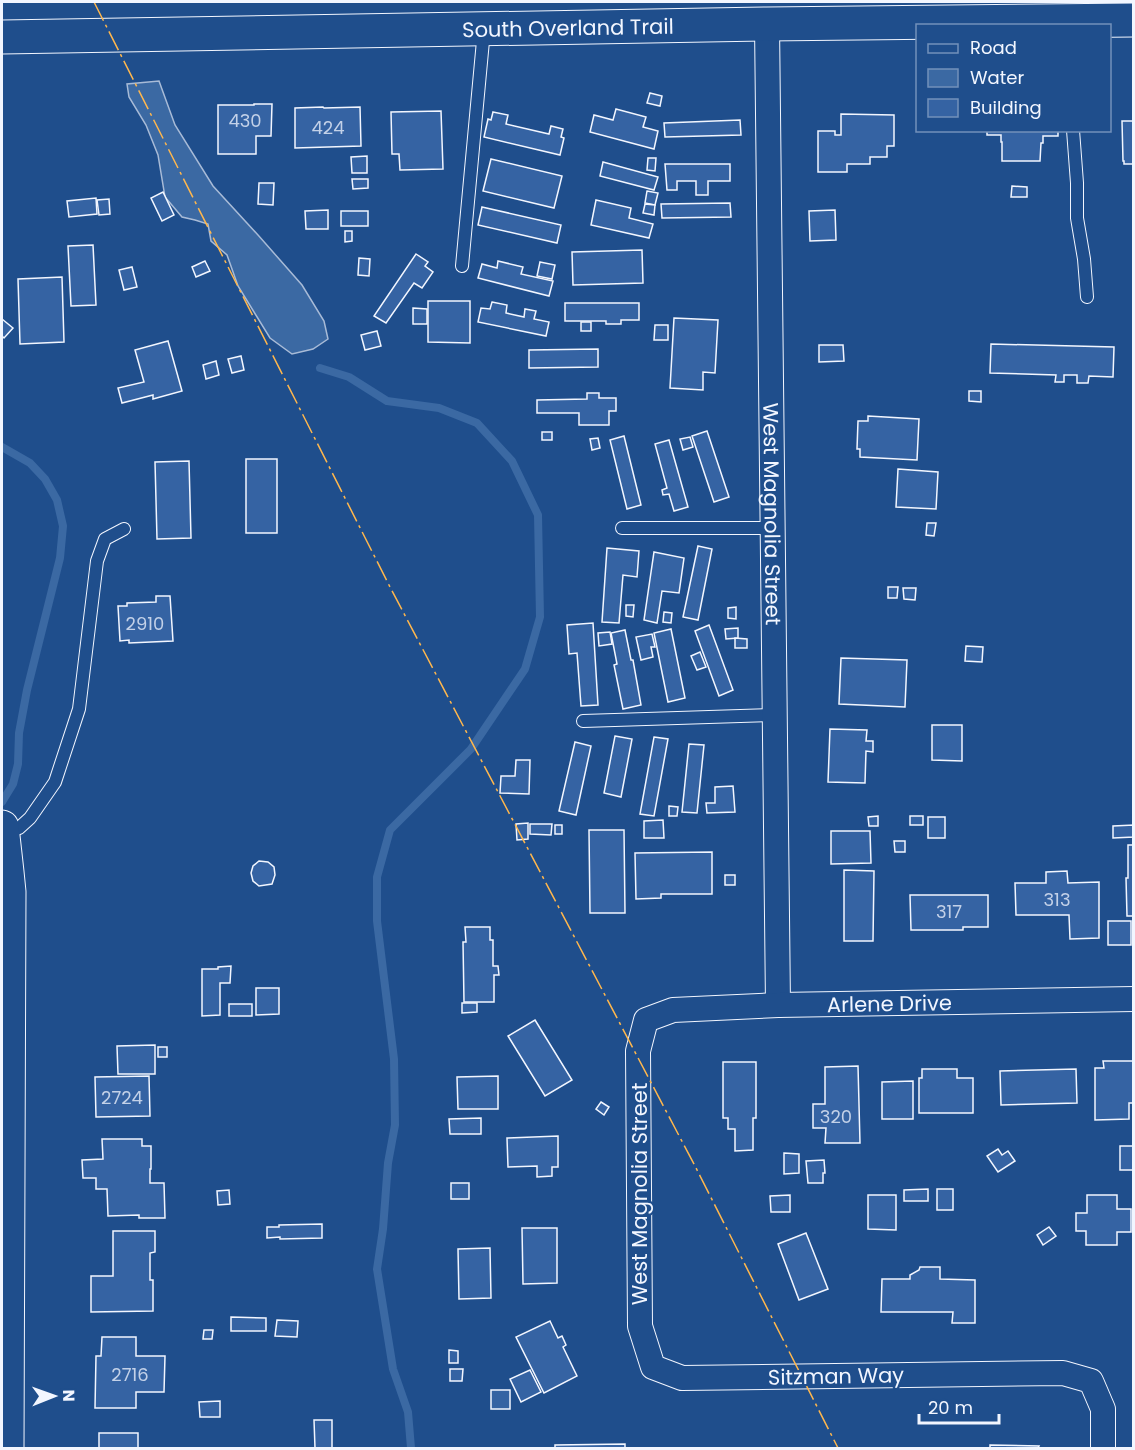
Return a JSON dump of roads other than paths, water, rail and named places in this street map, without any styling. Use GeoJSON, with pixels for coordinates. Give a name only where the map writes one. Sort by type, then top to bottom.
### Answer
{"type":"FeatureCollection","features":[{"type":"Feature","properties":{"kind":"main road","name":"South Overland Trail"},"geometry":{"type":"LineString","coordinates":[[2,37],[767,24],[1068,23],[1134,20]]}},
{"type":"Feature","properties":{"kind":"main road"},"geometry":{"type":"LineString","coordinates":[[2,831],[9,892],[4,1111],[7,1449]]}},
{"type":"Feature","properties":{"kind":"street","name":"West Magnolia Street"},"geometry":{"type":"LineString","coordinates":[[767,24],[778,1005]]}},
{"type":"Feature","properties":{"kind":"street","name":"Arlene Drive"},"geometry":{"type":"LineString","coordinates":[[646,1020],[673,1010],[778,1005],[1134,999]]}},
{"type":"Feature","properties":{"kind":"street","name":"West Magnolia Street"},"geometry":{"type":"LineString","coordinates":[[646,1020],[638,1051],[639,1326],[653,1367]]}},
{"type":"Feature","properties":{"kind":"street","name":"Sitzman Way"},"geometry":{"type":"LineString","coordinates":[[653,1367],[682,1378],[1063,1373],[1091,1381],[1103,1409],[1103,1449]]}},
{"type":"Feature","properties":{"kind":"lane"},"geometry":{"type":"LineString","coordinates":[[462,266],[484,29]]}},
{"type":"Feature","properties":{"kind":"lane"},"geometry":{"type":"LineString","coordinates":[[1073,132],[1077,218],[1087,297]]}},
{"type":"Feature","properties":{"kind":"lane"},"geometry":{"type":"LineString","coordinates":[[622,528],[772,528]]}},
{"type":"Feature","properties":{"kind":"lane"},"geometry":{"type":"LineString","coordinates":[[2,831],[19,828],[30,818],[55,782],[79,709],[97,561],[105,538],[124,530]]}},
{"type":"Feature","properties":{"kind":"lane"},"geometry":{"type":"LineString","coordinates":[[583,721],[774,715]]}},
{"type":"Feature","properties":{"kind":"water"},"geometry":{"type":"Polygon","coordinates":[[[159,81],[175,125],[213,186],[302,285],[324,321],[328,339],[313,349],[292,354],[270,338],[238,286],[227,255],[211,241],[208,224],[182,217],[165,197],[158,155],[146,125],[129,97],[127,84],[159,81]]]}},
{"type":"Feature","properties":{"kind":"waterway"},"geometry":{"type":"LineString","coordinates":[[320,368],[349,377],[387,401],[439,408],[477,423],[512,461],[538,515],[540,617],[525,669],[471,749],[390,830],[377,877],[377,921],[394,1059],[395,1125],[388,1163],[383,1229],[377,1269],[393,1369],[408,1412],[411,1448]]}},
{"type":"Feature","properties":{"kind":"waterway"},"geometry":{"type":"LineString","coordinates":[[2,447],[30,463],[45,479],[57,500],[63,526],[60,558],[27,690],[19,733],[18,764],[13,784],[2,802]]}}]}
